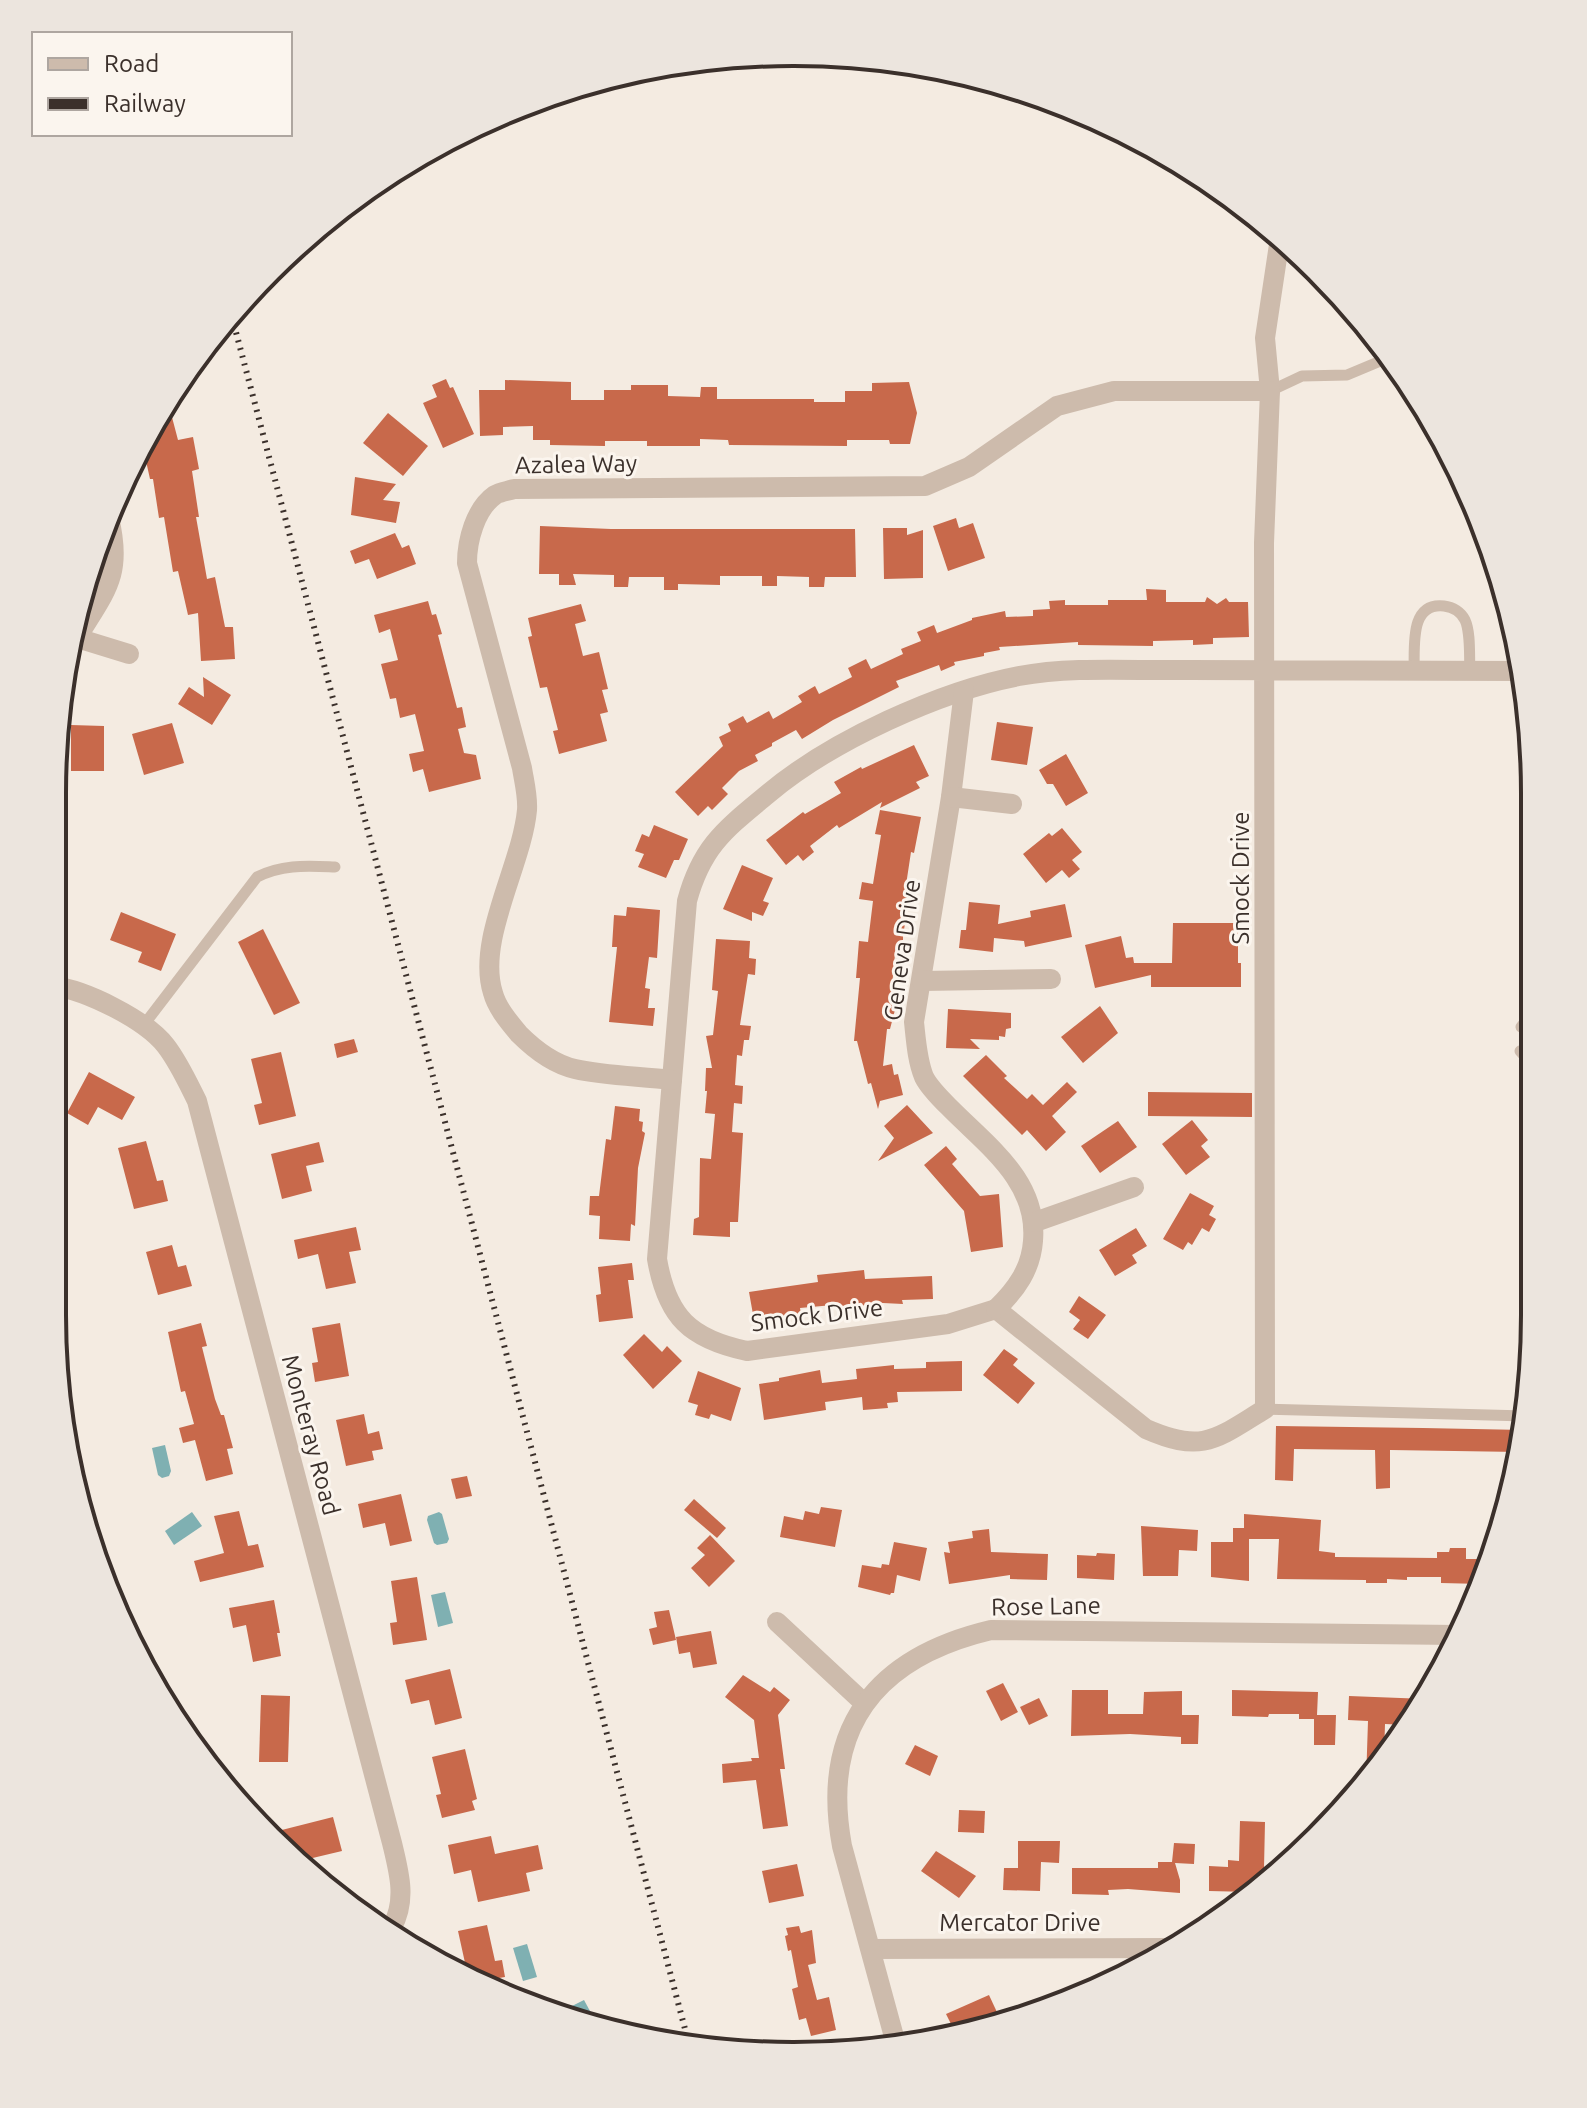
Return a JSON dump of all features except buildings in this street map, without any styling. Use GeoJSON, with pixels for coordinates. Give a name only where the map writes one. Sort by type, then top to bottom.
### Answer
{"type":"FeatureCollection","features":[{"type":"Feature","properties":{"kind":"street"},"geometry":{"type":"LineString","coordinates":[[1266,670],[1264,543],[1270,391],[1265,338],[1278,252]]}},
{"type":"Feature","properties":{"kind":"street","name":"Azalea Way"},"geometry":{"type":"LineString","coordinates":[[672,1080],[573,1069],[552,1060],[531,1046],[508,1021],[493,995],[489,972],[492,940],[519,849],[527,800],[522,768],[467,563],[472,532],[486,505],[496,495],[514,489],[925,486],[969,467],[1057,406],[1114,391],[1270,391]]}},
{"type":"Feature","properties":{"kind":"street"},"geometry":{"type":"LineString","coordinates":[[88,619],[111,581],[113,537]]}},
{"type":"Feature","properties":{"kind":"street"},"geometry":{"type":"LineString","coordinates":[[82,643],[129,654]]}},
{"type":"Feature","properties":{"kind":"street","name":"Smock Drive"},"geometry":{"type":"LineString","coordinates":[[1265,1409],[1266,670]]}},
{"type":"Feature","properties":{"kind":"street","name":"Smock Drive"},"geometry":{"type":"LineString","coordinates":[[996,1309],[948,1324],[747,1351],[721,1346],[700,1335],[681,1321],[670,1306],[661,1284],[657,1259],[687,901],[694,876],[708,849],[751,808],[818,756],[921,706],[964,691],[1047,672],[1510,671]]}},
{"type":"Feature","properties":{"kind":"street","name":"Geneva Drive"},"geometry":{"type":"LineString","coordinates":[[964,691],[951,797],[914,1022],[917,1051],[925,1078],[1020,1182],[1035,1222],[1032,1250],[1025,1273],[1013,1293],[996,1309]]}},
{"type":"Feature","properties":{"kind":"street"},"geometry":{"type":"LineString","coordinates":[[951,797],[1012,804]]}},
{"type":"Feature","properties":{"kind":"street"},"geometry":{"type":"LineString","coordinates":[[922,981],[1051,979]]}},
{"type":"Feature","properties":{"kind":"street","name":"Monteray Road"},"geometry":{"type":"LineString","coordinates":[[66,988],[143,1026],[165,1045],[197,1101],[396,1858],[402,1901],[394,1922]]}},
{"type":"Feature","properties":{"kind":"street"},"geometry":{"type":"LineString","coordinates":[[1035,1222],[1134,1187]]}},
{"type":"Feature","properties":{"kind":"street"},"geometry":{"type":"LineString","coordinates":[[996,1309],[1146,1429],[1165,1438],[1198,1443],[1220,1437],[1265,1409]]}},
{"type":"Feature","properties":{"kind":"street"},"geometry":{"type":"LineString","coordinates":[[777,1622],[864,1703]]}},
{"type":"Feature","properties":{"kind":"street","name":"Rose Lane"},"geometry":{"type":"LineString","coordinates":[[894,2035],[842,1846],[837,1819],[836,1782],[842,1753],[864,1703],[896,1672],[925,1652],[959,1637],[991,1630],[1447,1635]]}},
{"type":"Feature","properties":{"kind":"street","name":"Mercator Drive"},"geometry":{"type":"LineString","coordinates":[[871,1949],[1151,1948]]}},
{"type":"Feature","properties":{"kind":"lane"},"geometry":{"type":"LineString","coordinates":[[1270,391],[1302,376],[1347,375],[1379,362]]}},
{"type":"Feature","properties":{"kind":"lane"},"geometry":{"type":"LineString","coordinates":[[1414,670],[1415,628],[1422,612],[1433,606],[1446,606],[1455,610],[1467,623],[1470,671]]}},
{"type":"Feature","properties":{"kind":"lane"},"geometry":{"type":"LineString","coordinates":[[143,1026],[257,877],[294,866],[335,867]]}},
{"type":"Feature","properties":{"kind":"lane"},"geometry":{"type":"LineString","coordinates":[[1265,1409],[1514,1416]]}},
{"type":"Feature","properties":{"kind":"water"},"geometry":{"type":"Polygon","coordinates":[[[165,1445],[171,1471],[169,1476],[162,1478],[158,1475],[152,1448],[165,1445]]]}},
{"type":"Feature","properties":{"kind":"water"},"geometry":{"type":"Polygon","coordinates":[[[192,1512],[202,1526],[174,1545],[165,1531],[192,1512]]]}},
{"type":"Feature","properties":{"kind":"water"},"geometry":{"type":"Polygon","coordinates":[[[439,1512],[449,1539],[447,1543],[437,1545],[427,1520],[428,1516],[439,1512]]]}},
{"type":"Feature","properties":{"kind":"water"},"geometry":{"type":"Polygon","coordinates":[[[445,1592],[453,1623],[438,1627],[431,1595],[445,1592]]]}},
{"type":"Feature","properties":{"kind":"water"},"geometry":{"type":"Polygon","coordinates":[[[527,1944],[537,1977],[523,1981],[513,1948],[527,1944]]]}},
{"type":"Feature","properties":{"kind":"water"},"geometry":{"type":"Polygon","coordinates":[[[584,2000],[591,2013],[571,2006],[584,2000]]]}},
{"type":"Feature","properties":{"kind":"railway"},"geometry":{"type":"LineString","coordinates":[[235,328],[686,2034]]}}]}
